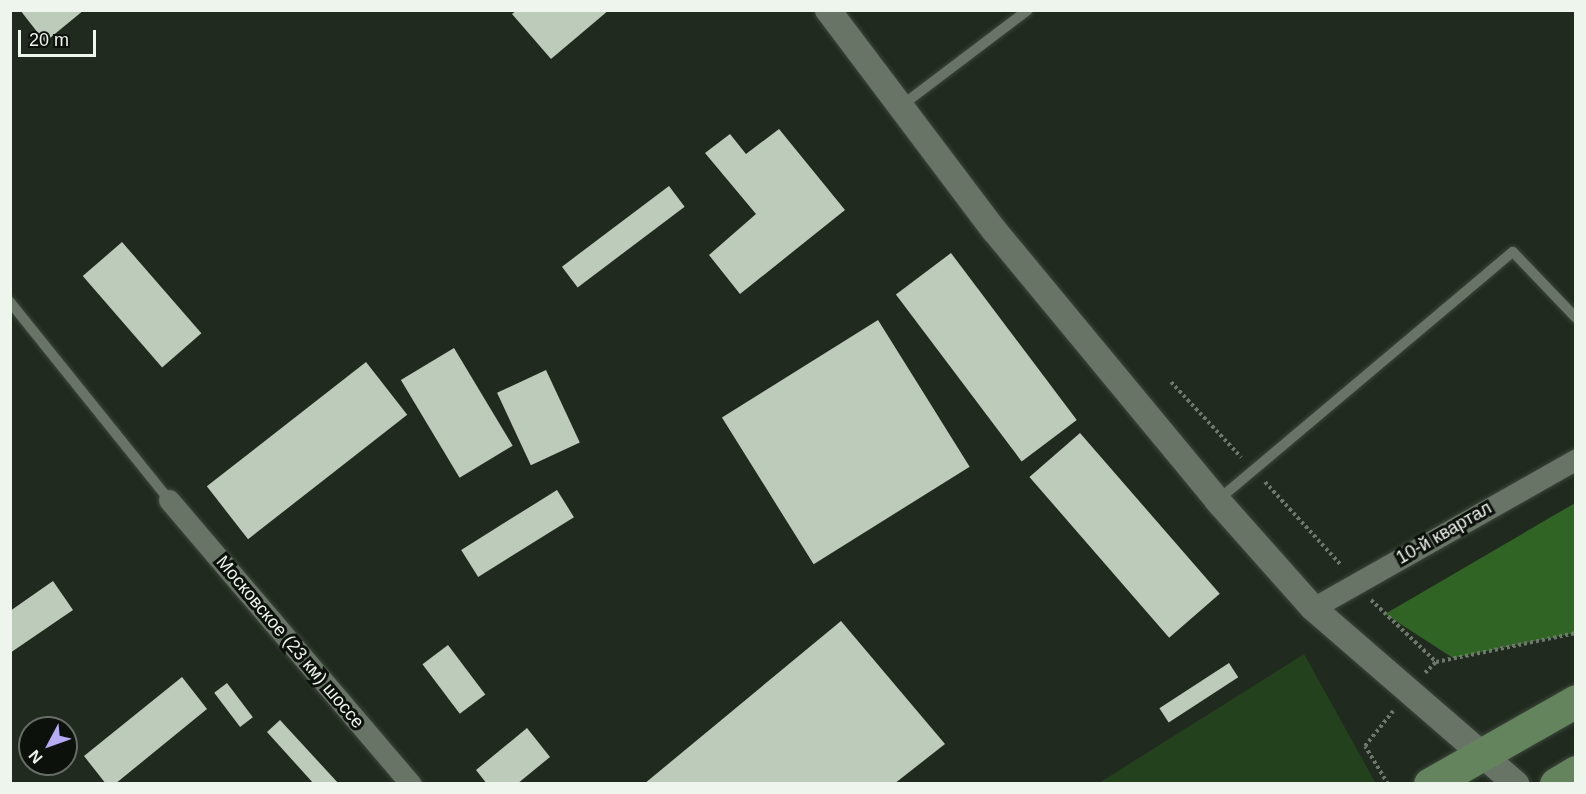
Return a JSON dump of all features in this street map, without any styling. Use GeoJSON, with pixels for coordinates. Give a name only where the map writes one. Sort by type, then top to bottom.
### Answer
{"type":"FeatureCollection","features":[{"type":"Feature","properties":{"kind":"main road"},"geometry":{"type":"LineString","coordinates":[[1430,783],[1575,700]]}},
{"type":"Feature","properties":{"kind":"main road"},"geometry":{"type":"LineString","coordinates":[[1556,783],[1575,772]]}},
{"type":"Feature","properties":{"kind":"street"},"geometry":{"type":"LineString","coordinates":[[828,10],[994,230],[1217,500],[1313,608],[1516,783]]}},
{"type":"Feature","properties":{"kind":"street","name":"10-й квартал"},"geometry":{"type":"LineString","coordinates":[[1313,608],[1575,459]]}},
{"type":"Feature","properties":{"kind":"street","name":"Московское (23 км) шоссе"},"geometry":{"type":"LineString","coordinates":[[170,500],[411,783]]}},
{"type":"Feature","properties":{"kind":"lane"},"geometry":{"type":"LineString","coordinates":[[901,106],[1028,10]]}},
{"type":"Feature","properties":{"kind":"lane"},"geometry":{"type":"LineString","coordinates":[[1217,500],[1513,252],[1575,318]]}},
{"type":"Feature","properties":{"kind":"lane"},"geometry":{"type":"LineString","coordinates":[[10,302],[170,500]]}},
{"type":"Feature","properties":{"kind":"path"},"geometry":{"type":"LineString","coordinates":[[1171,382],[1336,558],[1355,584],[1436,662]]}},
{"type":"Feature","properties":{"kind":"path"},"geometry":{"type":"LineString","coordinates":[[1388,783],[1365,746],[1409,691],[1436,662],[1575,633]]}},
{"type":"Feature","properties":{"kind":"green space"},"geometry":{"type":"Polygon","coordinates":[[[1575,503],[1575,633],[1453,658],[1385,614],[1575,503]]]}},
{"type":"Feature","properties":{"kind":"green space"},"geometry":{"type":"Polygon","coordinates":[[[1304,654],[1375,782],[1099,783],[1304,654]]]}},
{"type":"Feature","properties":{"kind":"building"},"geometry":{"type":"Polygon","coordinates":[[[20,10],[84,10],[45,42],[20,10]]]}},
{"type":"Feature","properties":{"kind":"building"},"geometry":{"type":"Polygon","coordinates":[[[517,10],[609,10],[551,59],[512,14],[517,10]]]}},
{"type":"Feature","properties":{"kind":"building"},"geometry":{"type":"Polygon","coordinates":[[[779,129],[845,210],[740,294],[709,255],[756,214],[705,153],[730,134],[746,154],[779,129]]]}},
{"type":"Feature","properties":{"kind":"building"},"geometry":{"type":"Polygon","coordinates":[[[669,186],[685,207],[578,287],[562,267],[669,186]]]}},
{"type":"Feature","properties":{"kind":"building"},"geometry":{"type":"Polygon","coordinates":[[[122,242],[201,333],[162,367],[83,276],[122,242]]]}},
{"type":"Feature","properties":{"kind":"building"},"geometry":{"type":"Polygon","coordinates":[[[951,253],[1077,420],[1022,461],[896,295],[951,253]]]}},
{"type":"Feature","properties":{"kind":"building"},"geometry":{"type":"Polygon","coordinates":[[[878,320],[970,467],[814,564],[722,418],[878,320]]]}},
{"type":"Feature","properties":{"kind":"building"},"geometry":{"type":"Polygon","coordinates":[[[454,348],[513,446],[460,478],[401,380],[454,348]]]}},
{"type":"Feature","properties":{"kind":"building"},"geometry":{"type":"Polygon","coordinates":[[[366,362],[407,415],[248,539],[207,486],[366,362]]]}},
{"type":"Feature","properties":{"kind":"building"},"geometry":{"type":"Polygon","coordinates":[[[546,370],[580,443],[531,465],[497,393],[546,370]]]}},
{"type":"Feature","properties":{"kind":"building"},"geometry":{"type":"Polygon","coordinates":[[[1080,433],[1220,594],[1169,638],[1029,477],[1080,433]]]}},
{"type":"Feature","properties":{"kind":"building"},"geometry":{"type":"Polygon","coordinates":[[[557,490],[574,517],[478,577],[461,550],[557,490]]]}},
{"type":"Feature","properties":{"kind":"building"},"geometry":{"type":"Polygon","coordinates":[[[53,581],[73,610],[10,653],[10,611],[53,581]]]}},
{"type":"Feature","properties":{"kind":"building"},"geometry":{"type":"Polygon","coordinates":[[[841,621],[945,744],[894,784],[644,784],[841,621]]]}},
{"type":"Feature","properties":{"kind":"building"},"geometry":{"type":"Polygon","coordinates":[[[448,645],[485,695],[460,714],[422,664],[448,645]]]}},
{"type":"Feature","properties":{"kind":"building"},"geometry":{"type":"Polygon","coordinates":[[[1229,663],[1238,677],[1169,722],[1159,708],[1229,663]]]}},
{"type":"Feature","properties":{"kind":"building"},"geometry":{"type":"Polygon","coordinates":[[[182,677],[207,709],[115,784],[106,784],[84,756],[182,677]]]}},
{"type":"Feature","properties":{"kind":"building"},"geometry":{"type":"Polygon","coordinates":[[[227,683],[253,717],[240,727],[214,693],[227,683]]]}},
{"type":"Feature","properties":{"kind":"building"},"geometry":{"type":"Polygon","coordinates":[[[280,720],[339,784],[314,784],[267,732],[280,720]]]}},
{"type":"Feature","properties":{"kind":"building"},"geometry":{"type":"Polygon","coordinates":[[[527,728],[550,757],[517,784],[487,784],[476,770],[527,728]]]}}]}
